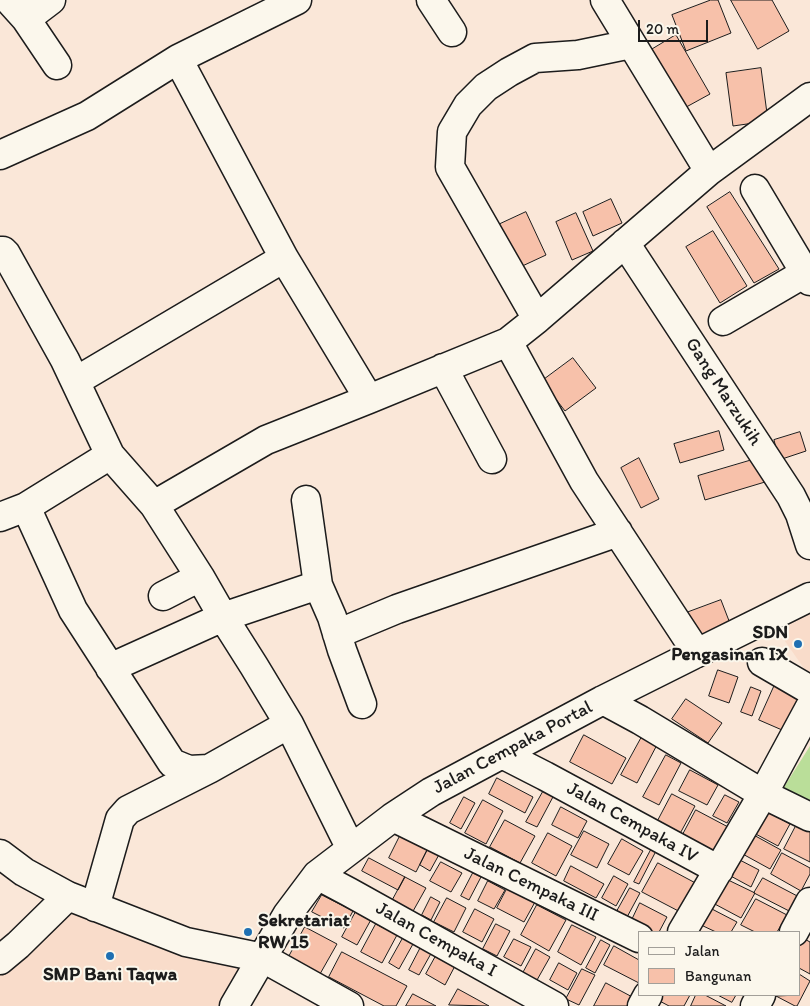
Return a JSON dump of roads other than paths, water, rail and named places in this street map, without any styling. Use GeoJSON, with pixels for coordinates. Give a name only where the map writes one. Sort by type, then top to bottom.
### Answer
{"type":"FeatureCollection","features":[{"type":"Feature","properties":{"kind":"street"},"geometry":{"type":"LineString","coordinates":[[51,0],[18,9],[57,65]]}},
{"type":"Feature","properties":{"kind":"street"},"geometry":{"type":"LineString","coordinates":[[0,155],[87,116],[178,59],[297,0]]}},
{"type":"Feature","properties":{"kind":"street"},"geometry":{"type":"LineString","coordinates":[[431,0],[452,32]]}},
{"type":"Feature","properties":{"kind":"street"},"geometry":{"type":"LineString","coordinates":[[604,0],[709,171]]}},
{"type":"Feature","properties":{"kind":"street"},"geometry":{"type":"LineString","coordinates":[[538,318],[450,167],[452,132],[468,105],[486,87],[535,58],[578,55],[631,44]]}},
{"type":"Feature","properties":{"kind":"street"},"geometry":{"type":"LineString","coordinates":[[178,59],[284,258],[369,400]]}},
{"type":"Feature","properties":{"kind":"street"},"geometry":{"type":"LineString","coordinates":[[154,504],[266,440],[369,400],[508,342],[709,171],[810,97]]}},
{"type":"Feature","properties":{"kind":"street"},"geometry":{"type":"LineString","coordinates":[[723,322],[808,275],[756,189]]}},
{"type":"Feature","properties":{"kind":"street","name":"Gang Marzukih"},"geometry":{"type":"LineString","coordinates":[[625,243],[791,496],[800,514],[810,545]]}},
{"type":"Feature","properties":{"kind":"street"},"geometry":{"type":"LineString","coordinates":[[0,251],[6,254],[76,381],[110,456],[154,504],[289,724],[351,849]]}},
{"type":"Feature","properties":{"kind":"street"},"geometry":{"type":"LineString","coordinates":[[76,381],[284,258]]}},
{"type":"Feature","properties":{"kind":"street"},"geometry":{"type":"LineString","coordinates":[[508,342],[584,481],[697,652]]}},
{"type":"Feature","properties":{"kind":"street"},"geometry":{"type":"LineString","coordinates":[[443,368],[492,459]]}},
{"type":"Feature","properties":{"kind":"street"},"geometry":{"type":"LineString","coordinates":[[0,517],[26,507],[110,456]]}},
{"type":"Feature","properties":{"kind":"street"},"geometry":{"type":"LineString","coordinates":[[306,500],[318,585],[332,617],[362,704]]}},
{"type":"Feature","properties":{"kind":"street"},"geometry":{"type":"LineString","coordinates":[[26,507],[73,610],[172,762],[189,770],[209,769]]}},
{"type":"Feature","properties":{"kind":"street"},"geometry":{"type":"LineString","coordinates":[[337,634],[406,606],[618,532]]}},
{"type":"Feature","properties":{"kind":"street"},"geometry":{"type":"LineString","coordinates":[[163,596],[200,577]]}},
{"type":"Feature","properties":{"kind":"street"},"geometry":{"type":"LineString","coordinates":[[110,668],[223,617],[318,585]]}},
{"type":"Feature","properties":{"kind":"street","name":"Jalan Cempaka Portal"},"geometry":{"type":"LineString","coordinates":[[234,1006],[287,915],[317,875],[393,817],[431,792],[603,700],[810,597]]}},
{"type":"Feature","properties":{"kind":"street"},"geometry":{"type":"LineString","coordinates":[[762,662],[810,690]]}},
{"type":"Feature","properties":{"kind":"street"},"geometry":{"type":"LineString","coordinates":[[603,700],[763,794],[810,817]]}},
{"type":"Feature","properties":{"kind":"street"},"geometry":{"type":"LineString","coordinates":[[683,931],[763,794],[810,707]]}},
{"type":"Feature","properties":{"kind":"street"},"geometry":{"type":"LineString","coordinates":[[95,907],[120,819],[128,810],[209,769],[289,724]]}},
{"type":"Feature","properties":{"kind":"street","name":"Jalan Cempaka IV"},"geometry":{"type":"LineString","coordinates":[[502,754],[719,870]]}},
{"type":"Feature","properties":{"kind":"street","name":"Jalan Cempaka III"},"geometry":{"type":"LineString","coordinates":[[393,817],[638,938]]}},
{"type":"Feature","properties":{"kind":"street"},"geometry":{"type":"LineString","coordinates":[[0,854],[24,872],[68,896],[186,942],[263,958],[349,1006]]}},
{"type":"Feature","properties":{"kind":"street","name":"Jalan Cempaka I"},"geometry":{"type":"LineString","coordinates":[[317,875],[554,1006]]}},
{"type":"Feature","properties":{"kind":"street"},"geometry":{"type":"LineString","coordinates":[[0,960],[18,946],[68,896]]}},
{"type":"Feature","properties":{"kind":"place","name":"SDN Pengasinan IX"},"geometry":{"type":"Point","coordinates":[798,644]}},
{"type":"Feature","properties":{"kind":"place","name":"Sekretariat RW 15"},"geometry":{"type":"Point","coordinates":[248,932]}},
{"type":"Feature","properties":{"kind":"place","name":"SMP Bani Taqwa"},"geometry":{"type":"Point","coordinates":[110,956]}}]}
